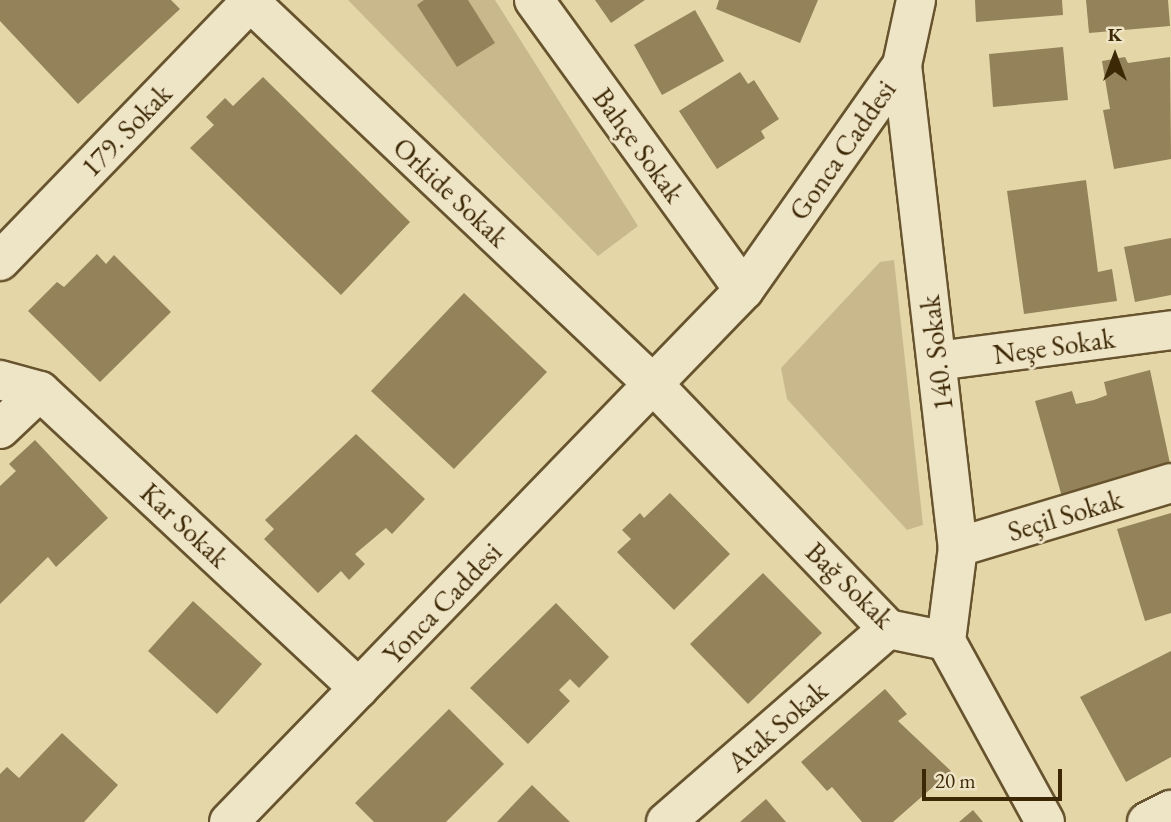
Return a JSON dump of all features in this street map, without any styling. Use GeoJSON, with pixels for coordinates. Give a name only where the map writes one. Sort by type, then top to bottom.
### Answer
{"type":"FeatureCollection","features":[{"type":"Feature","properties":{"kind":"street","name":"Bahçe Sokak"},"geometry":{"type":"LineString","coordinates":[[534,0],[744,290]]}},
{"type":"Feature","properties":{"kind":"street","name":"Gonca Caddesi"},"geometry":{"type":"LineString","coordinates":[[654,385],[744,290],[902,65],[916,0]]}},
{"type":"Feature","properties":{"kind":"street","name":"179. Sokak"},"geometry":{"type":"LineString","coordinates":[[0,261],[250,1]]}},
{"type":"Feature","properties":{"kind":"street","name":"Orkide Sokak"},"geometry":{"type":"LineString","coordinates":[[250,1],[654,385]]}},
{"type":"Feature","properties":{"kind":"street","name":"140. Sokak"},"geometry":{"type":"LineString","coordinates":[[902,65],[958,547],[946,641]]}},
{"type":"Feature","properties":{"kind":"street","name":"Neşe Sokak"},"geometry":{"type":"LineString","coordinates":[[937,361],[1171,330]]}},
{"type":"Feature","properties":{"kind":"street","name":"Kar Sokak"},"geometry":{"type":"LineString","coordinates":[[0,380],[40,391],[359,688]]}},
{"type":"Feature","properties":{"kind":"street","name":"Bağ Sokak"},"geometry":{"type":"LineString","coordinates":[[654,385],[888,629],[946,641]]}},
{"type":"Feature","properties":{"kind":"street","name":"Yonca Caddesi"},"geometry":{"type":"LineString","coordinates":[[229,822],[654,385]]}},
{"type":"Feature","properties":{"kind":"street"},"geometry":{"type":"LineString","coordinates":[[0,429],[40,391]]}},
{"type":"Feature","properties":{"kind":"street","name":"Seçil Sokak"},"geometry":{"type":"LineString","coordinates":[[958,547],[1171,483]]}},
{"type":"Feature","properties":{"kind":"street","name":"Atak Sokak"},"geometry":{"type":"LineString","coordinates":[[666,822],[888,629]]}},
{"type":"Feature","properties":{"kind":"street"},"geometry":{"type":"LineString","coordinates":[[946,641],[1045,822]]}},
{"type":"Feature","properties":{"kind":"street"},"geometry":{"type":"LineString","coordinates":[[1147,822],[1171,810]]}},
{"type":"Feature","properties":{"kind":"shaded area"},"geometry":{"type":"Polygon","coordinates":[[[348,0],[495,0],[638,226],[598,256],[348,0]]]}},
{"type":"Feature","properties":{"kind":"shaded area"},"geometry":{"type":"Polygon","coordinates":[[[894,260],[923,525],[907,530],[787,399],[781,368],[880,262],[894,260]]]}},
{"type":"Feature","properties":{"kind":"building"},"geometry":{"type":"Polygon","coordinates":[[[0,0],[171,0],[180,9],[78,104],[0,21],[0,0]]]}},
{"type":"Feature","properties":{"kind":"building"},"geometry":{"type":"Polygon","coordinates":[[[424,0],[468,0],[495,43],[457,67],[417,5],[424,0]]]}},
{"type":"Feature","properties":{"kind":"building"},"geometry":{"type":"Polygon","coordinates":[[[595,0],[645,0],[611,23],[595,0]]]}},
{"type":"Feature","properties":{"kind":"building"},"geometry":{"type":"Polygon","coordinates":[[[719,0],[818,0],[800,43],[716,9],[719,0]]]}},
{"type":"Feature","properties":{"kind":"building"},"geometry":{"type":"Polygon","coordinates":[[[975,0],[1062,0],[1063,15],[976,22],[975,0]]]}},
{"type":"Feature","properties":{"kind":"building"},"geometry":{"type":"Polygon","coordinates":[[[1086,0],[1168,0],[1170,26],[1089,33],[1086,0]]]}},
{"type":"Feature","properties":{"kind":"building"},"geometry":{"type":"Polygon","coordinates":[[[695,10],[724,61],[662,95],[634,45],[695,10]]]}},
{"type":"Feature","properties":{"kind":"building"},"geometry":{"type":"Polygon","coordinates":[[[1063,47],[1068,100],[993,107],[989,54],[1063,47]]]}},
{"type":"Feature","properties":{"kind":"building"},"geometry":{"type":"Polygon","coordinates":[[[1125,57],[1128,63],[1170,57],[1171,159],[1114,169],[1103,110],[1110,109],[1102,61],[1125,57]]]}},
{"type":"Feature","properties":{"kind":"building"},"geometry":{"type":"Polygon","coordinates":[[[740,72],[748,84],[754,80],[779,119],[761,131],[765,138],[717,169],[679,111],[740,72]]]}},
{"type":"Feature","properties":{"kind":"building"},"geometry":{"type":"Polygon","coordinates":[[[263,77],[410,222],[341,295],[190,148],[214,125],[206,117],[225,98],[233,106],[263,77]]]}},
{"type":"Feature","properties":{"kind":"building"},"geometry":{"type":"Polygon","coordinates":[[[1086,180],[1098,272],[1112,269],[1117,301],[1024,314],[1007,191],[1086,180]]]}},
{"type":"Feature","properties":{"kind":"building"},"geometry":{"type":"Polygon","coordinates":[[[1171,238],[1171,295],[1135,302],[1124,247],[1171,238]]]}},
{"type":"Feature","properties":{"kind":"building"},"geometry":{"type":"Polygon","coordinates":[[[97,254],[106,264],[114,255],[171,312],[100,382],[28,311],[57,282],[64,287],[97,254]]]}},
{"type":"Feature","properties":{"kind":"building"},"geometry":{"type":"Polygon","coordinates":[[[464,293],[547,372],[454,469],[371,391],[464,293]]]}},
{"type":"Feature","properties":{"kind":"building"},"geometry":{"type":"Polygon","coordinates":[[[1150,370],[1171,468],[1062,497],[1035,401],[1072,391],[1076,404],[1094,400],[1107,395],[1104,382],[1150,370]]]}},
{"type":"Feature","properties":{"kind":"building"},"geometry":{"type":"Polygon","coordinates":[[[356,434],[425,499],[392,534],[386,528],[355,554],[365,564],[349,580],[341,571],[318,593],[264,539],[274,529],[265,520],[356,434]]]}},
{"type":"Feature","properties":{"kind":"building"},"geometry":{"type":"Polygon","coordinates":[[[35,440],[108,518],[56,567],[48,557],[0,604],[0,486],[16,471],[9,464],[35,440]]]}},
{"type":"Feature","properties":{"kind":"building"},"geometry":{"type":"Polygon","coordinates":[[[670,493],[730,554],[674,610],[617,552],[631,539],[622,530],[640,513],[644,518],[670,493]]]}},
{"type":"Feature","properties":{"kind":"building"},"geometry":{"type":"Polygon","coordinates":[[[1171,513],[1171,613],[1145,621],[1117,529],[1171,513]]]}},
{"type":"Feature","properties":{"kind":"building"},"geometry":{"type":"Polygon","coordinates":[[[763,573],[822,633],[748,704],[690,644],[763,573]]]}},
{"type":"Feature","properties":{"kind":"building"},"geometry":{"type":"Polygon","coordinates":[[[193,601],[262,664],[217,714],[148,651],[193,601]]]}},
{"type":"Feature","properties":{"kind":"building"},"geometry":{"type":"Polygon","coordinates":[[[556,603],[609,657],[579,688],[570,679],[559,690],[570,701],[528,744],[470,688],[556,603]]]}},
{"type":"Feature","properties":{"kind":"building"},"geometry":{"type":"Polygon","coordinates":[[[1171,651],[1171,757],[1126,782],[1080,697],[1171,651]]]}},
{"type":"Feature","properties":{"kind":"building"},"geometry":{"type":"Polygon","coordinates":[[[885,689],[907,714],[898,721],[951,771],[893,822],[862,822],[832,787],[827,791],[801,762],[885,689]]]}},
{"type":"Feature","properties":{"kind":"building"},"geometry":{"type":"Polygon","coordinates":[[[449,709],[504,764],[446,822],[374,822],[355,803],[449,709]]]}},
{"type":"Feature","properties":{"kind":"building"},"geometry":{"type":"Polygon","coordinates":[[[62,733],[118,785],[84,822],[0,822],[0,774],[7,767],[19,778],[62,733]]]}},
{"type":"Feature","properties":{"kind":"building"},"geometry":{"type":"Polygon","coordinates":[[[532,785],[570,822],[497,822],[532,785]]]}},
{"type":"Feature","properties":{"kind":"building"},"geometry":{"type":"Polygon","coordinates":[[[766,799],[786,822],[740,822],[766,799]]]}},
{"type":"Feature","properties":{"kind":"building"},"geometry":{"type":"Polygon","coordinates":[[[973,810],[983,822],[959,822],[973,810]]]}}]}
